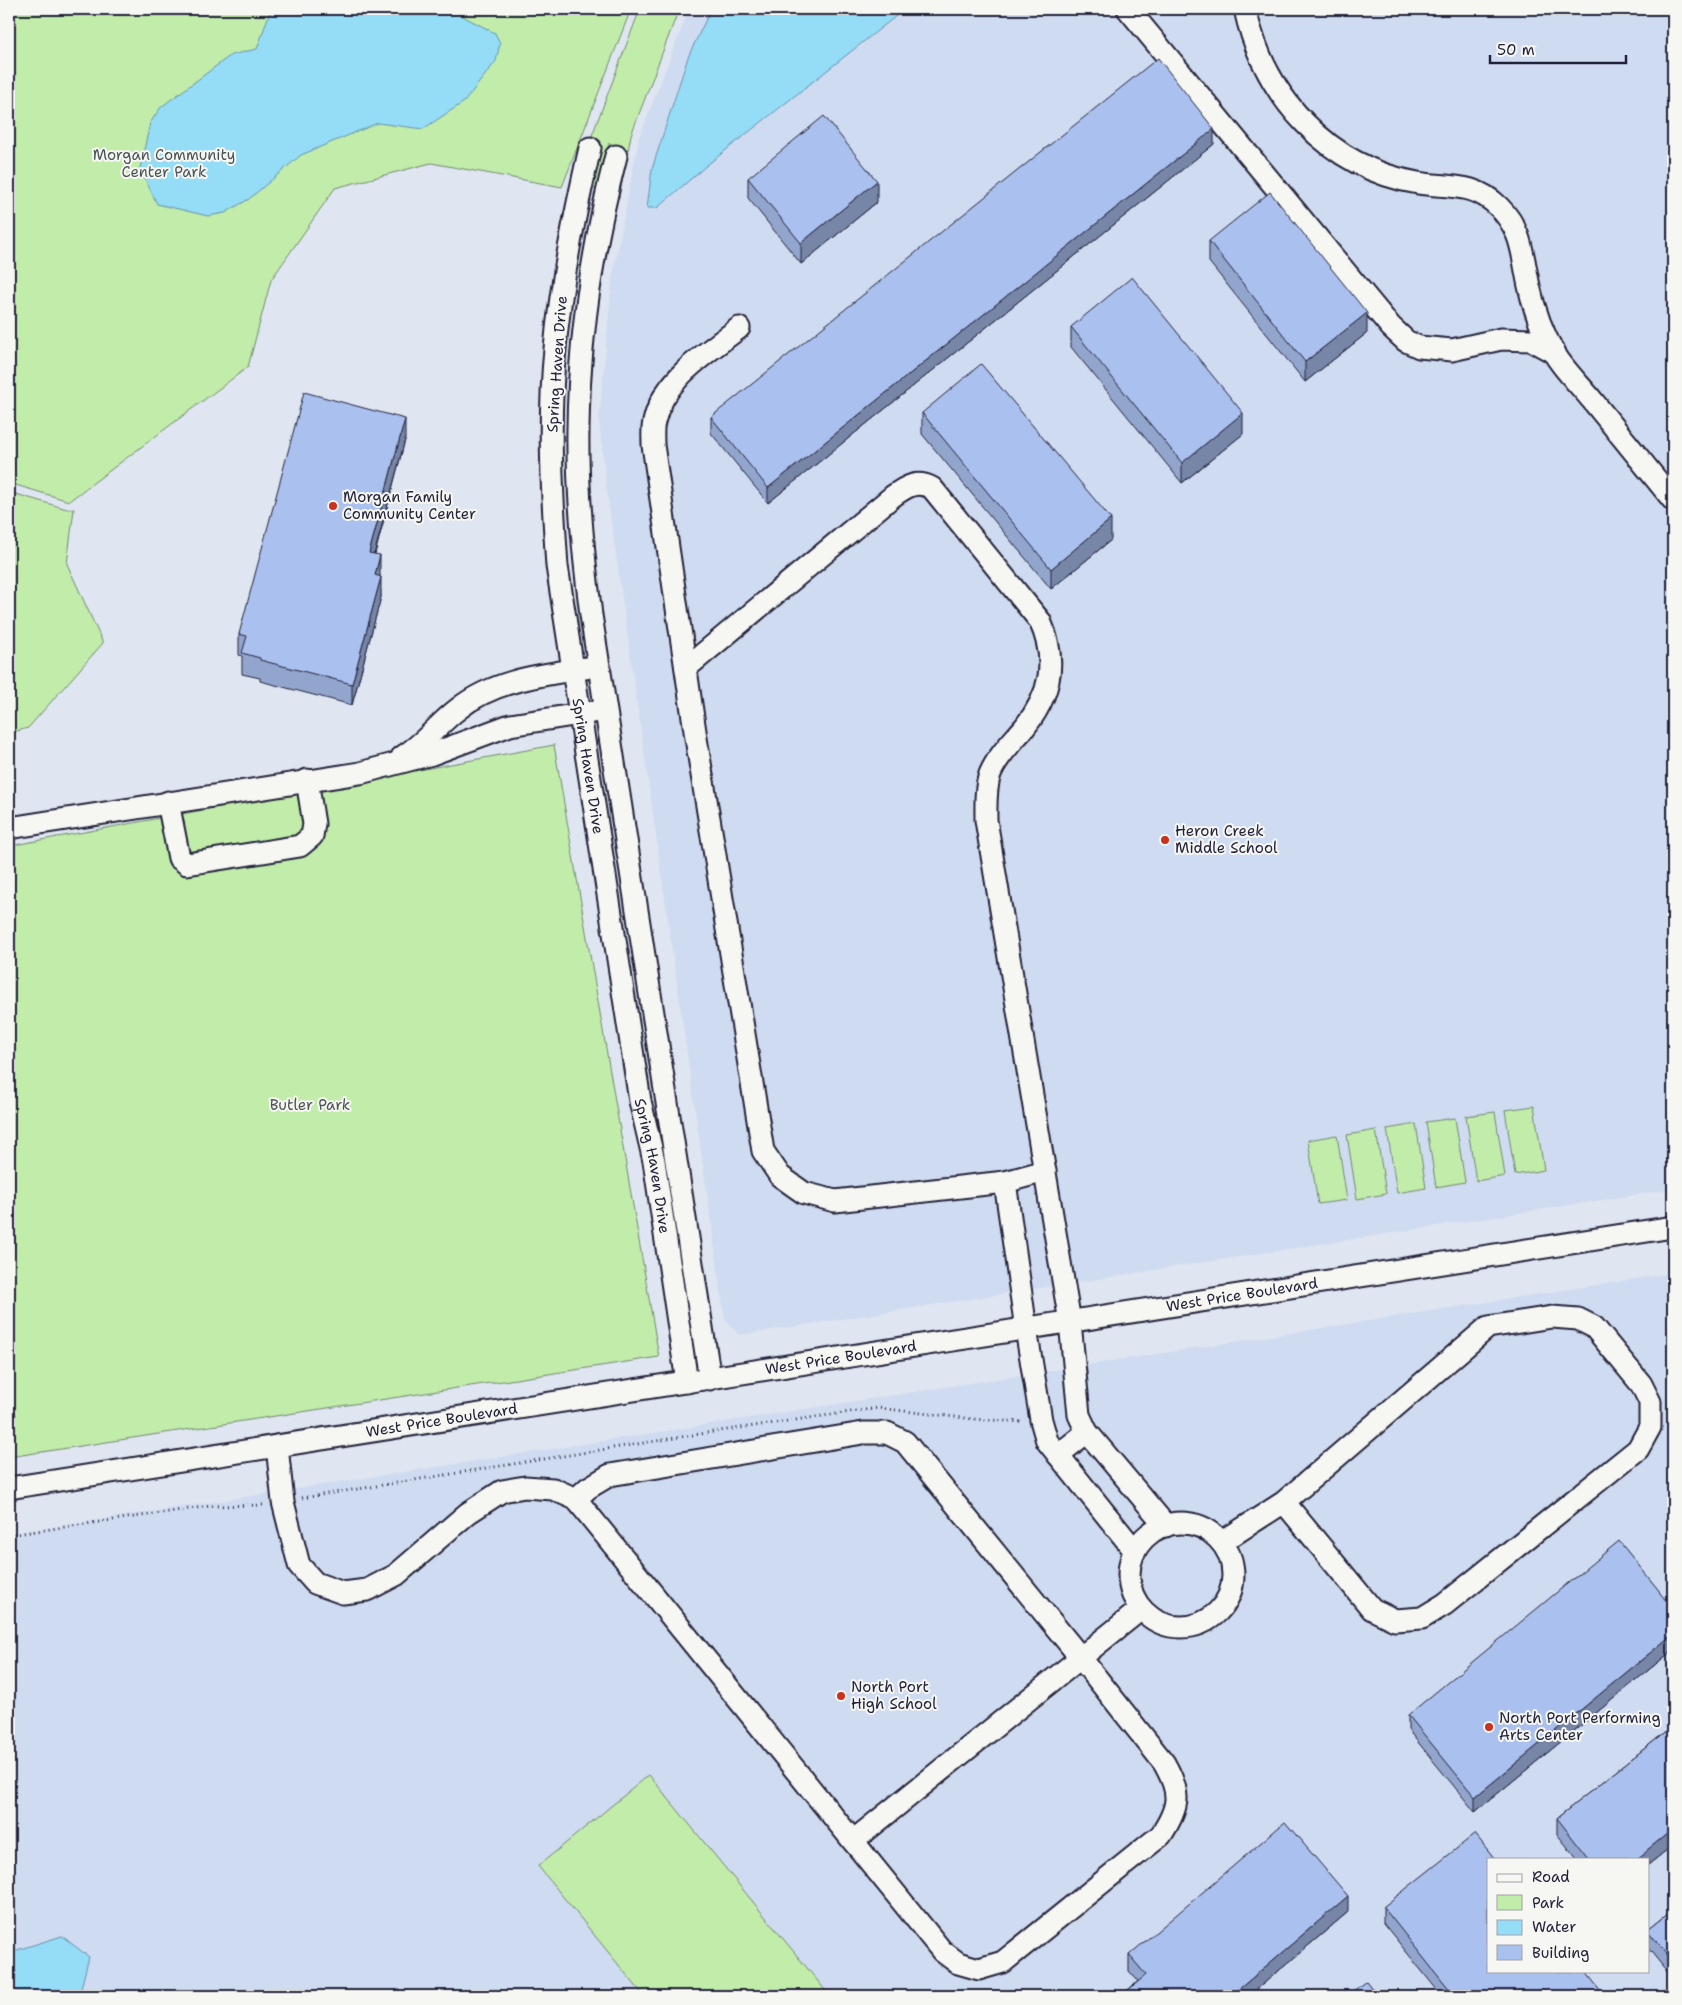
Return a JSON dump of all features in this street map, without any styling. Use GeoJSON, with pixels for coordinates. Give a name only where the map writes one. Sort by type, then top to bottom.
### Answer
{"type":"FeatureCollection","features":[{"type":"Feature","properties":{"kind":"street"},"geometry":{"type":"LineString","coordinates":[[1128,9],[1391,327],[1406,341],[1419,347],[1452,350],[1501,339],[1530,340],[1554,353]]}},
{"type":"Feature","properties":{"kind":"street"},"geometry":{"type":"LineString","coordinates":[[1245,9],[1250,31],[1265,69],[1282,95],[1321,139],[1354,163],[1417,183],[1464,187],[1483,193],[1499,207],[1512,222],[1519,235],[1537,314],[1554,353],[1673,500]]}},
{"type":"Feature","properties":{"kind":"street","name":"Spring Haven Drive"},"geometry":{"type":"LineString","coordinates":[[590,148],[576,209],[564,277],[555,351],[551,429],[552,501],[557,566],[640,1102],[654,1161],[687,1382]]}},
{"type":"Feature","properties":{"kind":"street","name":"Spring Haven Drive"},"geometry":{"type":"LineString","coordinates":[[616,156],[601,214],[582,349],[578,430],[579,503],[599,666],[710,1379]]}},
{"type":"Feature","properties":{"kind":"street"},"geometry":{"type":"LineString","coordinates":[[739,328],[689,367],[672,384],[661,402],[654,422],[653,445],[686,668],[763,1151],[780,1176],[804,1193],[836,1201],[1005,1182],[1045,1171]]}},
{"type":"Feature","properties":{"kind":"street"},"geometry":{"type":"LineString","coordinates":[[686,668],[893,496],[915,484],[924,483],[932,488],[1029,605],[1040,621],[1048,638],[1051,658],[1045,695],[1039,708],[1010,743],[990,774],[986,791],[986,820],[1070,1322],[1079,1415],[1087,1432],[1166,1526]]}},
{"type":"Feature","properties":{"kind":"street"},"geometry":{"type":"LineString","coordinates":[[390,765],[425,741],[460,708],[491,689],[537,676],[599,666]]}},
{"type":"Feature","properties":{"kind":"street"},"geometry":{"type":"LineString","coordinates":[[9,828],[360,772],[432,754],[510,725],[606,710]]}},
{"type":"Feature","properties":{"kind":"street"},"geometry":{"type":"LineString","coordinates":[[168,802],[179,858],[187,864],[300,846],[312,836],[314,824],[307,780]]}},
{"type":"Feature","properties":{"kind":"street"},"geometry":{"type":"LineString","coordinates":[[1005,1182],[1026,1329],[1041,1420],[1047,1441],[1135,1551]]}},
{"type":"Feature","properties":{"kind":"street","name":"West Price Boulevard"},"geometry":{"type":"LineString","coordinates":[[9,1488],[1673,1227]]}},
{"type":"Feature","properties":{"kind":"street"},"geometry":{"type":"LineString","coordinates":[[1222,1542],[1284,1502],[1488,1327],[1552,1317],[1578,1319],[1594,1327],[1640,1384],[1650,1402],[1650,1427],[1638,1449],[1445,1604],[1422,1618],[1395,1620],[1372,1609],[1284,1502]]}},
{"type":"Feature","properties":{"kind":"street"},"geometry":{"type":"LineString","coordinates":[[1058,1455],[1087,1432]]}},
{"type":"Feature","properties":{"kind":"street"},"geometry":{"type":"LineString","coordinates":[[277,1446],[283,1502],[299,1566],[315,1583],[343,1593],[367,1590],[396,1575],[468,1513],[502,1491],[525,1487],[553,1489],[576,1499],[942,1951],[958,1963],[979,1969],[1003,1962],[1161,1835],[1172,1819],[1177,1802],[1174,1781],[1164,1763],[904,1442],[887,1433],[863,1433],[610,1475],[588,1488],[576,1499]]}},
{"type":"Feature","properties":{"kind":"street"},"geometry":{"type":"LineString","coordinates":[[1186,1523],[1206,1529],[1222,1542],[1231,1560],[1233,1580],[1227,1600],[1214,1616],[1196,1625],[1176,1628],[1157,1622],[1141,1609],[1131,1591],[1129,1571],[1135,1551],[1148,1535],[1166,1526],[1186,1523]]}},
{"type":"Feature","properties":{"kind":"street"},"geometry":{"type":"LineString","coordinates":[[853,1841],[1141,1609]]}},
{"type":"Feature","properties":{"kind":"path"},"geometry":{"type":"LineString","coordinates":[[9,1535],[210,1506],[260,1506],[696,1435],[878,1408],[973,1419],[1022,1422],[1041,1420]]}},
{"type":"Feature","properties":{"kind":"shaded area","name":"Heron Creek Middle School"},"geometry":{"type":"Polygon","coordinates":[[[689,9],[1673,9],[1673,1189],[740,1335],[725,1320],[607,492],[599,421],[612,280],[639,138],[689,9]]]}},
{"type":"Feature","properties":{"kind":"shaded area","name":"North Port High School"},"geometry":{"type":"Polygon","coordinates":[[[1673,1273],[1673,1996],[9,1996],[9,1534],[1673,1273]]]}},
{"type":"Feature","properties":{"kind":"green space","name":"Morgan Community Center Park"},"geometry":{"type":"Polygon","coordinates":[[[9,9],[631,9],[562,187],[431,163],[335,188],[271,280],[248,367],[69,501],[9,483],[9,9]]]}},
{"type":"Feature","properties":{"kind":"green space"},"geometry":{"type":"Polygon","coordinates":[[[640,9],[679,9],[631,135],[619,198],[616,197],[628,149],[609,143],[597,190],[591,187],[601,141],[591,138],[640,9]]]}},
{"type":"Feature","properties":{"kind":"green space"},"geometry":{"type":"Polygon","coordinates":[[[9,492],[67,509],[74,509],[67,564],[103,643],[28,728],[9,733],[9,492]]]}},
{"type":"Feature","properties":{"kind":"green space","name":"Butler Park"},"geometry":{"type":"Polygon","coordinates":[[[554,745],[659,1357],[9,1457],[9,846],[554,745]]]}},
{"type":"Feature","properties":{"kind":"green space"},"geometry":{"type":"Polygon","coordinates":[[[1534,1106],[1544,1170],[1515,1175],[1505,1110],[1534,1106]]]}},
{"type":"Feature","properties":{"kind":"green space"},"geometry":{"type":"Polygon","coordinates":[[[1495,1112],[1505,1176],[1476,1181],[1466,1116],[1495,1112]]]}},
{"type":"Feature","properties":{"kind":"green space"},"geometry":{"type":"Polygon","coordinates":[[[1455,1118],[1465,1182],[1436,1187],[1426,1122],[1455,1118]]]}},
{"type":"Feature","properties":{"kind":"green space"},"geometry":{"type":"Polygon","coordinates":[[[1416,1124],[1426,1188],[1397,1193],[1387,1129],[1416,1124]]]}},
{"type":"Feature","properties":{"kind":"green space"},"geometry":{"type":"Polygon","coordinates":[[[1376,1130],[1386,1194],[1357,1199],[1347,1135],[1376,1130]]]}},
{"type":"Feature","properties":{"kind":"green space"},"geometry":{"type":"Polygon","coordinates":[[[1337,1135],[1347,1200],[1318,1204],[1308,1140],[1337,1135]]]}},
{"type":"Feature","properties":{"kind":"green space"},"geometry":{"type":"Polygon","coordinates":[[[649,1775],[830,1996],[644,1996],[538,1866],[649,1775]]]}},
{"type":"Feature","properties":{"kind":"water"},"geometry":{"type":"Polygon","coordinates":[[[271,9],[449,9],[495,33],[500,43],[496,61],[464,102],[423,129],[378,123],[301,155],[249,199],[225,213],[208,216],[157,204],[140,168],[150,123],[161,107],[231,55],[257,49],[271,9]]]}},
{"type":"Feature","properties":{"kind":"water"},"geometry":{"type":"Polygon","coordinates":[[[711,9],[905,9],[707,165],[657,208],[647,208],[652,169],[688,57],[711,9]]]}},
{"type":"Feature","properties":{"kind":"water"},"geometry":{"type":"Polygon","coordinates":[[[62,1936],[89,1957],[79,1996],[9,1996],[9,1949],[17,1950],[62,1936]]]}},
{"type":"Feature","properties":{"kind":"building"},"geometry":{"type":"Polygon","coordinates":[[[1158,58],[1214,129],[768,488],[711,417],[1158,58]]]}},
{"type":"Feature","properties":{"kind":"building"},"geometry":{"type":"Polygon","coordinates":[[[824,116],[877,181],[801,243],[748,178],[824,116]]]}},
{"type":"Feature","properties":{"kind":"building"},"geometry":{"type":"Polygon","coordinates":[[[1270,192],[1367,313],[1305,362],[1209,241],[1270,192]]]}},
{"type":"Feature","properties":{"kind":"building"},"geometry":{"type":"Polygon","coordinates":[[[1132,277],[1243,413],[1182,463],[1071,327],[1132,277]]]}},
{"type":"Feature","properties":{"kind":"building"},"geometry":{"type":"Polygon","coordinates":[[[981,364],[1111,519],[1051,569],[922,413],[981,364]]]}},
{"type":"Feature","properties":{"kind":"building","name":"Morgan Family Community Center"},"geometry":{"type":"Polygon","coordinates":[[[304,392],[405,419],[369,553],[380,555],[375,575],[381,577],[352,684],[260,660],[260,658],[242,653],[247,636],[239,634],[304,392]]]}},
{"type":"Feature","properties":{"kind":"building"},"geometry":{"type":"Polygon","coordinates":[[[1619,1541],[1673,1608],[1673,1634],[1475,1797],[1408,1715],[1619,1541]]]}},
{"type":"Feature","properties":{"kind":"building"},"geometry":{"type":"Polygon","coordinates":[[[1673,1726],[1673,1829],[1637,1858],[1588,1858],[1557,1818],[1673,1726]]]}},
{"type":"Feature","properties":{"kind":"building"},"geometry":{"type":"Polygon","coordinates":[[[1285,1822],[1348,1896],[1231,1996],[1121,1996],[1146,1975],[1129,1955],[1285,1822]]]}},
{"type":"Feature","properties":{"kind":"building"},"geometry":{"type":"Polygon","coordinates":[[[1475,1834],[1494,1858],[1487,1858],[1487,1972],[1586,1972],[1605,1996],[1454,1996],[1383,1907],[1475,1834]]]}},
{"type":"Feature","properties":{"kind":"building"},"geometry":{"type":"Polygon","coordinates":[[[1673,1909],[1673,1964],[1650,1935],[1650,1927],[1673,1909]]]}},
{"type":"Feature","properties":{"kind":"building"},"geometry":{"type":"Polygon","coordinates":[[[1366,1981],[1378,1996],[1347,1996],[1366,1981]]]}},
{"type":"Feature","properties":{"kind":"place","name":"Morgan Family Community Center"},"geometry":{"type":"Point","coordinates":[333,506]}},
{"type":"Feature","properties":{"kind":"place","name":"Heron Creek Middle School"},"geometry":{"type":"Point","coordinates":[1165,840]}},
{"type":"Feature","properties":{"kind":"place","name":"North Port High School"},"geometry":{"type":"Point","coordinates":[841,1696]}},
{"type":"Feature","properties":{"kind":"place","name":"North Port Performing Arts Center"},"geometry":{"type":"Point","coordinates":[1489,1727]}}]}
